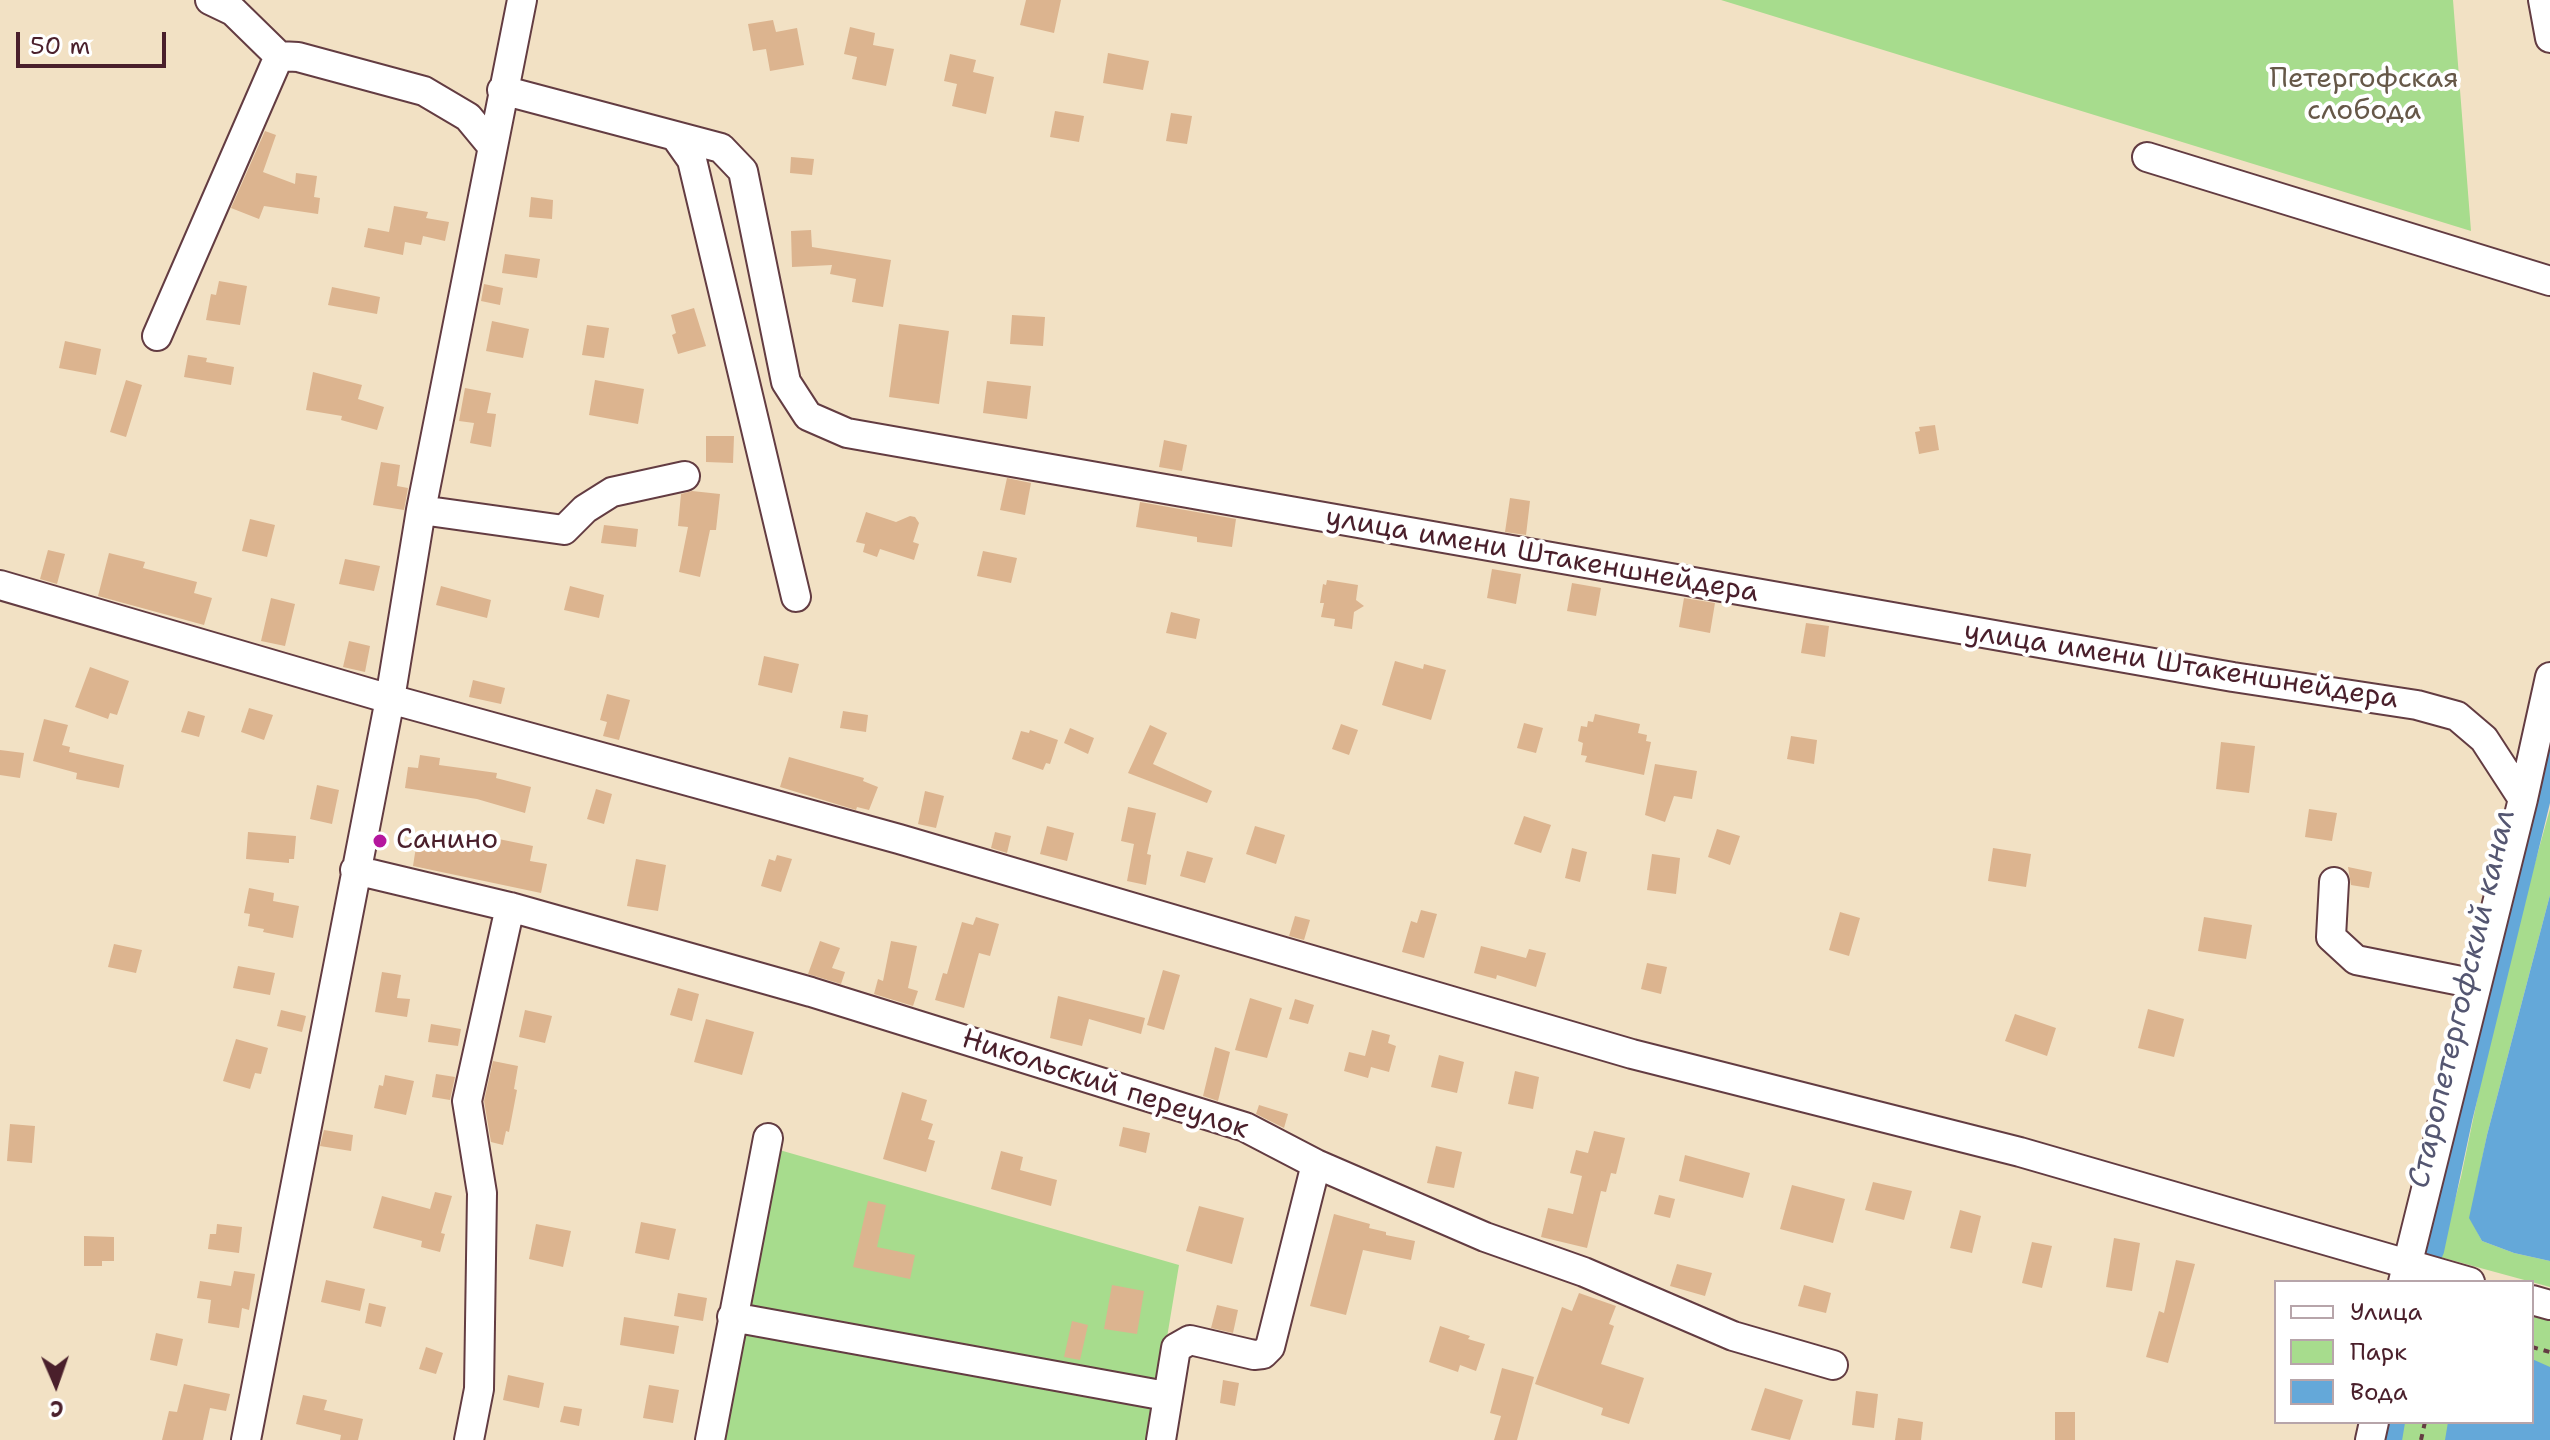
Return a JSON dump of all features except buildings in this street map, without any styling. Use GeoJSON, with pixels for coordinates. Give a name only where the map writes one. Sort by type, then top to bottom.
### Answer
{"type":"FeatureCollection","features":[{"type":"Feature","properties":{"kind":"street"},"geometry":{"type":"LineString","coordinates":[[210,0],[233,11],[279,56],[298,57],[424,91],[468,117],[492,146]]}},
{"type":"Feature","properties":{"kind":"street"},"geometry":{"type":"LineString","coordinates":[[246,1440],[390,699],[421,510],[522,0]]}},
{"type":"Feature","properties":{"kind":"street"},"geometry":{"type":"LineString","coordinates":[[2543,0],[2550,38]]}},
{"type":"Feature","properties":{"kind":"street"},"geometry":{"type":"LineString","coordinates":[[157,336],[279,56]]}},
{"type":"Feature","properties":{"kind":"street"},"geometry":{"type":"LineString","coordinates":[[502,90],[684,138],[692,160],[796,597]]}},
{"type":"Feature","properties":{"kind":"street","name":"улица имени Штакеншнейдера"},"geometry":{"type":"LineString","coordinates":[[684,138],[721,148],[743,171],[786,382],[808,416],[847,433],[2217,674],[2417,705],[2457,716],[2484,739],[2523,799]]}},
{"type":"Feature","properties":{"kind":"street"},"geometry":{"type":"LineString","coordinates":[[2147,157],[2550,281]]}},
{"type":"Feature","properties":{"kind":"street"},"geometry":{"type":"LineString","coordinates":[[421,510],[564,530],[585,509],[612,492],[685,476]]}},
{"type":"Feature","properties":{"kind":"street"},"geometry":{"type":"LineString","coordinates":[[0,585],[390,699],[899,839],[1632,1054],[2020,1152],[2404,1273],[2455,1280]]}},
{"type":"Feature","properties":{"kind":"street"},"geometry":{"type":"LineString","coordinates":[[2404,1273],[2523,799],[2550,677]]}},
{"type":"Feature","properties":{"kind":"street","name":"Никольский переулок"},"geometry":{"type":"LineString","coordinates":[[355,870],[510,907],[811,992],[1245,1127],[1316,1164],[1485,1237],[1584,1272],[1733,1336],[1833,1365]]}},
{"type":"Feature","properties":{"kind":"street"},"geometry":{"type":"LineString","coordinates":[[2334,882],[2331,937],[2356,960],[2476,984]]}},
{"type":"Feature","properties":{"kind":"street"},"geometry":{"type":"LineString","coordinates":[[469,1440],[479,1389],[482,1193],[467,1101],[510,907]]}},
{"type":"Feature","properties":{"kind":"street"},"geometry":{"type":"LineString","coordinates":[[710,1440],[768,1138]]}},
{"type":"Feature","properties":{"kind":"street"},"geometry":{"type":"LineString","coordinates":[[1161,1440],[1176,1348],[1190,1340],[1254,1355],[1263,1354],[1270,1347],[1316,1164]]}},
{"type":"Feature","properties":{"kind":"street"},"geometry":{"type":"LineString","coordinates":[[732,1317],[1166,1396]]}},
{"type":"Feature","properties":{"kind":"green space","name":"Петергофская слобода"},"geometry":{"type":"Polygon","coordinates":[[[1721,0],[2453,0],[2471,231],[1721,0]]]}},
{"type":"Feature","properties":{"kind":"green space"},"geometry":{"type":"Polygon","coordinates":[[[2550,809],[2550,895],[2487,1135],[2470,1218],[2482,1241],[2514,1253],[2550,1261],[2550,1287],[2534,1283],[2534,1280],[2440,1257],[2461,1177],[2502,981],[2550,809]]]}},
{"type":"Feature","properties":{"kind":"green space"},"geometry":{"type":"Polygon","coordinates":[[[776,1149],[1179,1265],[1150,1440],[720,1440],[776,1149]]]}},
{"type":"Feature","properties":{"kind":"green space"},"geometry":{"type":"Polygon","coordinates":[[[2534,1317],[2550,1321],[2550,1440],[2357,1440],[2361,1424],[2534,1424],[2534,1317]]]}},
{"type":"Feature","properties":{"kind":"water"},"geometry":{"type":"Polygon","coordinates":[[[2550,895],[2550,1261],[2514,1253],[2482,1241],[2469,1218],[2487,1135],[2550,895]]]}},
{"type":"Feature","properties":{"kind":"water"},"geometry":{"type":"Polygon","coordinates":[[[2534,1360],[2550,1367],[2550,1440],[2445,1440],[2448,1424],[2534,1424],[2534,1360]]]}},
{"type":"Feature","properties":{"kind":"waterway","name":"Старопетергофский канал"},"geometry":{"type":"LineString","coordinates":[[2434,1251],[2463,1116],[2550,761]]}},
{"type":"Feature","properties":{"kind":"waterway"},"geometry":{"type":"LineString","coordinates":[[2392,1440],[2395,1424]]}},
{"type":"Feature","properties":{"kind":"place","name":"Санино"},"geometry":{"type":"Point","coordinates":[380,841]}}]}
